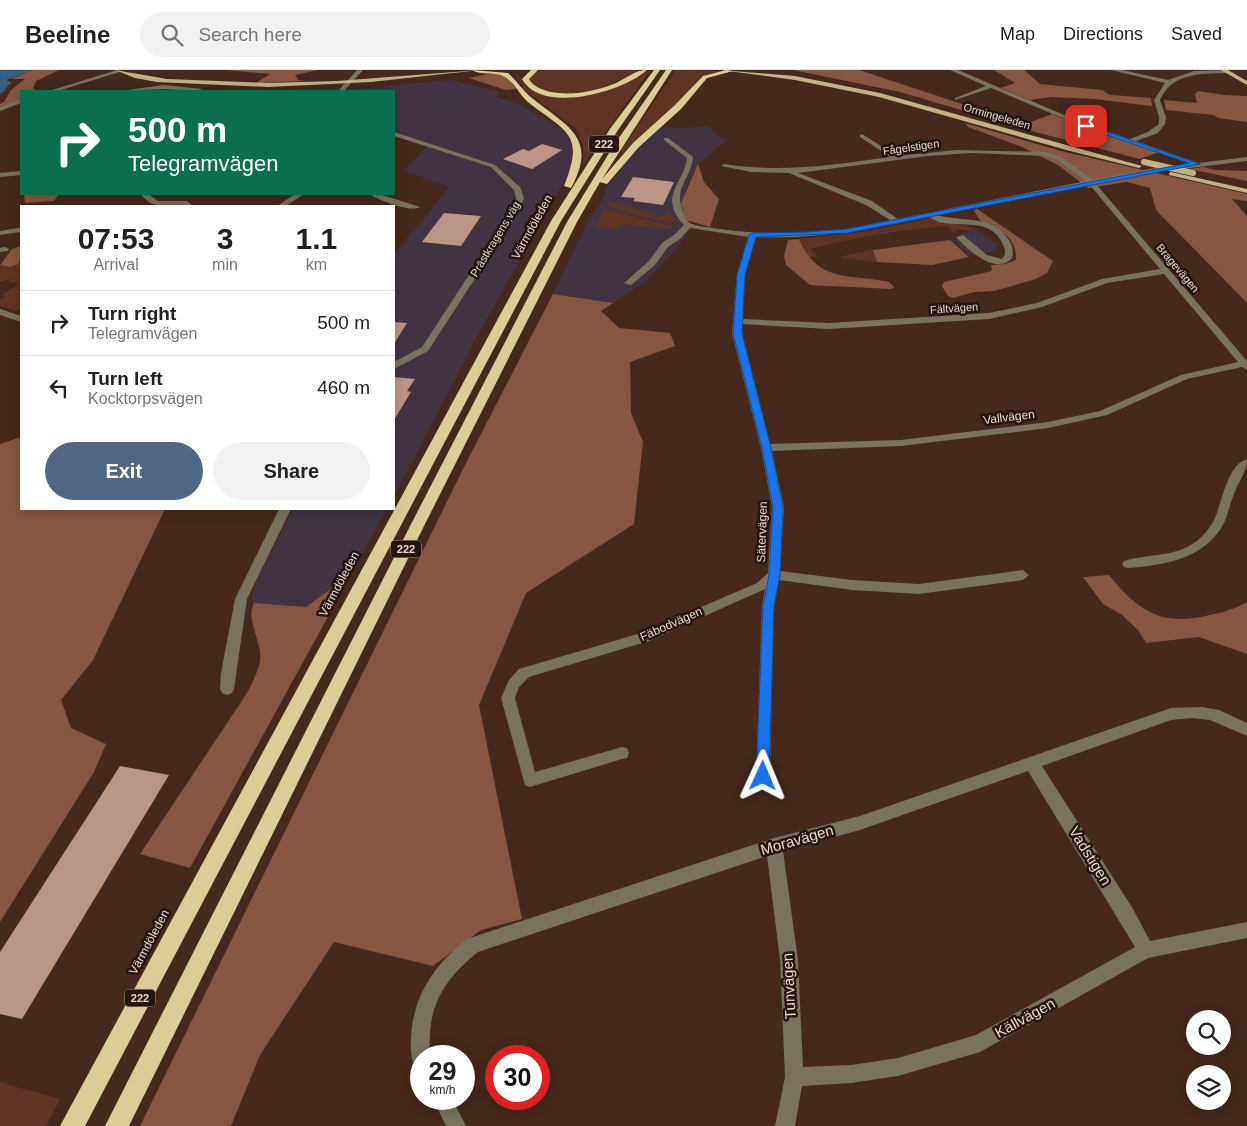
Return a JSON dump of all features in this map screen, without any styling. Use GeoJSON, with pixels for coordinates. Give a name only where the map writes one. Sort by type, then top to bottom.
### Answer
{"type":"FeatureCollection","features":[{"type":"Feature","properties":{"kind":"highway"},"geometry":{"type":"LineString","coordinates":[[476,70],[502,73],[511,78],[515,85],[533,102],[563,122],[576,139],[578,156],[564,221]]}},
{"type":"Feature","properties":{"kind":"highway"},"geometry":{"type":"LineString","coordinates":[[512,70],[515,85]]}},
{"type":"Feature","properties":{"kind":"highway"},"geometry":{"type":"LineString","coordinates":[[519,70],[525,82],[535,89],[549,93],[578,95],[612,87],[644,70]]}},
{"type":"Feature","properties":{"kind":"highway"},"geometry":{"type":"LineString","coordinates":[[525,82],[528,75],[535,70]]}},
{"type":"Feature","properties":{"kind":"highway","name":"Värmdöleden"},"geometry":{"type":"LineString","coordinates":[[72,1126],[614,130],[657,70]]}},
{"type":"Feature","properties":{"kind":"highway","name":"Värmdöleden"},"geometry":{"type":"LineString","coordinates":[[117,1126],[411,539],[564,221],[669,70]]}},
{"type":"Feature","properties":{"kind":"highway"},"geometry":{"type":"LineString","coordinates":[[564,221],[705,78],[726,71]]}},
{"type":"Feature","properties":{"kind":"main road"},"geometry":{"type":"LineString","coordinates":[[119,70],[145,78],[236,85],[293,86],[347,83],[476,70]]}},
{"type":"Feature","properties":{"kind":"main road"},"geometry":{"type":"LineString","coordinates":[[347,83],[448,70]]}},
{"type":"Feature","properties":{"kind":"main road","name":"Ormingeleden"},"geometry":{"type":"LineString","coordinates":[[726,71],[740,70],[880,95],[1064,148],[1142,164],[1171,174],[1247,184]]}},
{"type":"Feature","properties":{"kind":"main road","name":"Ormingeleden"},"geometry":{"type":"LineString","coordinates":[[774,70],[898,95],[1192,177]]}},
{"type":"Feature","properties":{"kind":"main road"},"geometry":{"type":"LineString","coordinates":[[1225,70],[1247,84]]}},
{"type":"Feature","properties":{"kind":"main road"},"geometry":{"type":"LineString","coordinates":[[1192,177],[1247,190]]}},
{"type":"Feature","properties":{"kind":"street"},"geometry":{"type":"LineString","coordinates":[[64,90],[119,70]]}},
{"type":"Feature","properties":{"kind":"street"},"geometry":{"type":"LineString","coordinates":[[342,90],[360,70]]}},
{"type":"Feature","properties":{"kind":"street"},"geometry":{"type":"LineString","coordinates":[[953,70],[1086,126],[1197,164]]}},
{"type":"Feature","properties":{"kind":"street"},"geometry":{"type":"LineString","coordinates":[[1114,70],[1168,82]]}},
{"type":"Feature","properties":{"kind":"street"},"geometry":{"type":"LineString","coordinates":[[1130,141],[1155,131],[1163,124],[1157,100],[1168,82],[1178,74],[1225,70]]}},
{"type":"Feature","properties":{"kind":"street"},"geometry":{"type":"LineString","coordinates":[[957,98],[991,86]]}},
{"type":"Feature","properties":{"kind":"street"},"geometry":{"type":"LineString","coordinates":[[133,90],[164,87],[199,89]]}},
{"type":"Feature","properties":{"kind":"street"},"geometry":{"type":"LineString","coordinates":[[0,109],[20,101]]}},
{"type":"Feature","properties":{"kind":"street","name":"Prästkragens väg"},"geometry":{"type":"LineString","coordinates":[[395,134],[493,166],[517,189],[520,198],[514,212],[425,349],[395,365]]}},
{"type":"Feature","properties":{"kind":"street"},"geometry":{"type":"LineString","coordinates":[[862,136],[896,158]]}},
{"type":"Feature","properties":{"kind":"street"},"geometry":{"type":"LineString","coordinates":[[400,144],[410,139]]}},
{"type":"Feature","properties":{"kind":"street"},"geometry":{"type":"LineString","coordinates":[[666,139],[690,158],[678,184],[674,201],[684,222],[688,225],[753,235],[827,233],[1197,164],[1247,159]]}},
{"type":"Feature","properties":{"kind":"street","name":"Fågelstigen"},"geometry":{"type":"LineString","coordinates":[[724,166],[745,170],[790,172],[844,168],[896,158],[956,152],[1049,154],[1058,157],[1092,183]]}},
{"type":"Feature","properties":{"kind":"street"},"geometry":{"type":"LineString","coordinates":[[790,172],[869,203],[897,221]]}},
{"type":"Feature","properties":{"kind":"street"},"geometry":{"type":"LineString","coordinates":[[0,175],[20,173]]}},
{"type":"Feature","properties":{"kind":"street","name":"Bragevägen"},"geometry":{"type":"LineString","coordinates":[[1092,183],[1246,366]]}},
{"type":"Feature","properties":{"kind":"street"},"geometry":{"type":"LineString","coordinates":[[146,195],[150,201],[155,203],[188,205]]}},
{"type":"Feature","properties":{"kind":"street"},"geometry":{"type":"LineString","coordinates":[[283,205],[298,195]]}},
{"type":"Feature","properties":{"kind":"street"},"geometry":{"type":"LineString","coordinates":[[376,195],[406,206],[416,207]]}},
{"type":"Feature","properties":{"kind":"street"},"geometry":{"type":"LineString","coordinates":[[930,215],[940,219],[978,223],[994,229],[1006,240],[1010,257],[1000,262],[986,258],[960,237]]}},
{"type":"Feature","properties":{"kind":"street"},"geometry":{"type":"LineString","coordinates":[[628,283],[652,263],[665,245],[677,237],[688,225]]}},
{"type":"Feature","properties":{"kind":"street"},"geometry":{"type":"LineString","coordinates":[[0,233],[18,230]]}},
{"type":"Feature","properties":{"kind":"street","name":"Sätervägen"},"geometry":{"type":"LineString","coordinates":[[753,235],[741,275],[737,321],[740,346],[766,448],[778,507],[774,575],[768,606],[763,776]]}},
{"type":"Feature","properties":{"kind":"street","name":"Fältvägen"},"geometry":{"type":"LineString","coordinates":[[737,321],[829,326],[989,316],[1039,305],[1105,281],[1166,271]]}},
{"type":"Feature","properties":{"kind":"street"},"geometry":{"type":"LineString","coordinates":[[0,312],[20,319]]}},
{"type":"Feature","properties":{"kind":"street","name":"Vallvägen"},"geometry":{"type":"LineString","coordinates":[[766,448],[901,443],[1054,424],[1103,413],[1184,377],[1205,371],[1246,366]]}},
{"type":"Feature","properties":{"kind":"street"},"geometry":{"type":"LineString","coordinates":[[1128,564],[1169,558],[1187,552],[1208,537],[1217,526],[1236,474],[1247,463]]}},
{"type":"Feature","properties":{"kind":"street"},"geometry":{"type":"LineString","coordinates":[[228,689],[228,673],[241,599],[285,510]]}},
{"type":"Feature","properties":{"kind":"street"},"geometry":{"type":"LineString","coordinates":[[774,575],[852,585],[919,589],[1023,575]]}},
{"type":"Feature","properties":{"kind":"street","name":"Fäbodvägen"},"geometry":{"type":"LineString","coordinates":[[622,753],[530,780],[508,698],[514,684],[524,673],[644,637],[761,586],[774,575]]}},
{"type":"Feature","properties":{"kind":"street","name":"Moravägen"},"geometry":{"type":"LineString","coordinates":[[419,1045],[418,1038],[422,1008],[436,982],[456,958],[473,945],[774,846],[860,823],[1171,714],[1193,711],[1213,713],[1247,730]]}},
{"type":"Feature","properties":{"kind":"street","name":"Vadstigen"},"geometry":{"type":"LineString","coordinates":[[1031,762],[1127,915],[1146,950]]}},
{"type":"Feature","properties":{"kind":"street","name":"Tunvägen"},"geometry":{"type":"LineString","coordinates":[[774,846],[789,960],[794,1077],[785,1126]]}},
{"type":"Feature","properties":{"kind":"street","name":"Källvägen"},"geometry":{"type":"LineString","coordinates":[[794,1077],[850,1074],[898,1067],[980,1043],[1146,950],[1247,930]]}},
{"type":"Feature","properties":{"kind":"street"},"geometry":{"type":"LineString","coordinates":[[448,1110],[456,1126]]}},
{"type":"Feature","properties":{"kind":"shaded area"},"geometry":{"type":"Polygon","coordinates":[[[32,70],[59,70],[36,81],[33,89],[36,90],[20,90],[20,100],[0,107],[0,104],[4,102],[11,90],[25,79],[11,79],[32,70]]]}},
{"type":"Feature","properties":{"kind":"shaded area"},"geometry":{"type":"Polygon","coordinates":[[[226,70],[318,70],[295,75],[298,80],[307,81],[256,83],[270,74],[226,70]]]}},
{"type":"Feature","properties":{"kind":"shaded area"},"geometry":{"type":"Polygon","coordinates":[[[514,70],[527,88],[547,95],[567,97],[604,92],[650,70],[583,165],[583,146],[575,128],[525,90],[514,70]]]}},
{"type":"Feature","properties":{"kind":"shaded area"},"geometry":{"type":"Polygon","coordinates":[[[541,70],[639,70],[599,88],[571,94],[543,90],[530,83],[529,77],[541,70]]]}},
{"type":"Feature","properties":{"kind":"shaded area"},"geometry":{"type":"Polygon","coordinates":[[[676,70],[719,71],[702,76],[681,100],[622,154],[622,149],[676,70]]]}},
{"type":"Feature","properties":{"kind":"shaded area"},"geometry":{"type":"Polygon","coordinates":[[[793,70],[859,70],[992,114],[1028,123],[1052,114],[1087,129],[1159,152],[1140,159],[1039,133],[900,92],[793,70]]]}},
{"type":"Feature","properties":{"kind":"shaded area"},"geometry":{"type":"Polygon","coordinates":[[[994,70],[1024,70],[1040,84],[1102,90],[1110,95],[1151,98],[1152,106],[1095,99],[1051,97],[1030,100],[1001,88],[1015,83],[994,70]]]}},
{"type":"Feature","properties":{"kind":"shaded area"},"geometry":{"type":"Polygon","coordinates":[[[494,73],[508,77],[516,89],[506,90],[469,78],[494,73]]]}},
{"type":"Feature","properties":{"kind":"shaded area"},"geometry":{"type":"Polygon","coordinates":[[[450,80],[498,91],[499,95],[496,97],[522,105],[557,126],[568,135],[572,144],[573,161],[568,175],[481,329],[395,495],[395,254],[449,187],[404,171],[429,144],[395,132],[395,90],[266,90],[353,89],[450,80]]]}},
{"type":"Feature","properties":{"kind":"shaded area"},"geometry":{"type":"Polygon","coordinates":[[[1198,91],[1247,96],[1247,122],[1219,118],[1213,115],[1166,110],[1164,100],[1197,103],[1195,94],[1198,91]]]}},
{"type":"Feature","properties":{"kind":"shaded area"},"geometry":{"type":"Polygon","coordinates":[[[965,123],[1061,151],[1247,194],[1247,201],[1232,199],[1247,216],[1247,303],[1156,210],[1150,188],[1127,182],[1088,188],[1058,165],[1022,147],[968,127],[965,123]]]}},
{"type":"Feature","properties":{"kind":"shaded area"},"geometry":{"type":"Polygon","coordinates":[[[708,126],[725,141],[698,164],[685,190],[685,224],[689,231],[674,252],[646,281],[613,303],[553,294],[588,221],[606,194],[604,190],[631,156],[661,127],[708,126]]]}},
{"type":"Feature","properties":{"kind":"shaded area"},"geometry":{"type":"Polygon","coordinates":[[[698,164],[704,182],[719,199],[710,227],[686,220],[681,203],[698,164]]]}},
{"type":"Feature","properties":{"kind":"shaded area"},"geometry":{"type":"Polygon","coordinates":[[[1203,167],[1215,170],[1247,171],[1247,181],[1189,169],[1203,167]]]}},
{"type":"Feature","properties":{"kind":"shaded area"},"geometry":{"type":"Polygon","coordinates":[[[24,195],[58,195],[54,201],[25,203],[24,195]]]}},
{"type":"Feature","properties":{"kind":"shaded area"},"geometry":{"type":"Polygon","coordinates":[[[611,201],[661,217],[668,213],[679,220],[677,223],[643,217],[606,205],[611,201]]]}},
{"type":"Feature","properties":{"kind":"shaded area"},"geometry":{"type":"Polygon","coordinates":[[[605,209],[673,227],[670,229],[621,224],[618,229],[596,226],[605,209]]]}},
{"type":"Feature","properties":{"kind":"shaded area"},"geometry":{"type":"Polygon","coordinates":[[[977,209],[1053,261],[1047,273],[1036,279],[994,291],[974,292],[953,298],[948,296],[942,286],[944,282],[992,271],[991,265],[1006,264],[1016,260],[1014,245],[1001,232],[983,223],[974,210],[977,209]]]}},
{"type":"Feature","properties":{"kind":"shaded area"},"geometry":{"type":"Polygon","coordinates":[[[931,218],[938,219],[943,224],[957,224],[977,229],[968,231],[958,229],[954,233],[948,226],[878,234],[810,249],[818,257],[809,257],[799,239],[863,232],[931,218]]]}},
{"type":"Feature","properties":{"kind":"shaded area"},"geometry":{"type":"Polygon","coordinates":[[[977,229],[1000,246],[995,247],[998,250],[973,256],[951,240],[964,238],[961,234],[977,229]]]}},
{"type":"Feature","properties":{"kind":"shaded area"},"geometry":{"type":"Polygon","coordinates":[[[799,239],[807,253],[825,270],[836,274],[889,282],[894,287],[891,289],[810,285],[786,265],[784,256],[788,240],[799,239]]]}},
{"type":"Feature","properties":{"kind":"shaded area"},"geometry":{"type":"Polygon","coordinates":[[[950,240],[969,257],[932,265],[877,262],[873,250],[950,240]]]}},
{"type":"Feature","properties":{"kind":"shaded area"},"geometry":{"type":"Polygon","coordinates":[[[20,246],[18,264],[10,267],[0,265],[12,249],[20,246]]]}},
{"type":"Feature","properties":{"kind":"shaded area"},"geometry":{"type":"Polygon","coordinates":[[[873,250],[877,262],[842,258],[842,256],[873,250]]]}},
{"type":"Feature","properties":{"kind":"shaded area"},"geometry":{"type":"Polygon","coordinates":[[[20,257],[20,308],[17,311],[0,306],[0,300],[6,297],[2,295],[19,284],[9,282],[11,279],[0,282],[0,265],[10,267],[20,257]]]}},
{"type":"Feature","properties":{"kind":"shaded area"},"geometry":{"type":"Polygon","coordinates":[[[553,294],[613,303],[601,311],[619,328],[670,333],[675,346],[630,362],[631,413],[643,442],[634,524],[526,593],[479,705],[522,919],[481,930],[433,966],[334,942],[260,1055],[231,1126],[140,1126],[464,467],[553,294]]]}},
{"type":"Feature","properties":{"kind":"shaded area"},"geometry":{"type":"Polygon","coordinates":[[[20,437],[20,510],[165,510],[93,660],[61,700],[71,728],[106,744],[94,772],[0,922],[0,444],[20,437]]]}},
{"type":"Feature","properties":{"kind":"shaded area"},"geometry":{"type":"Polygon","coordinates":[[[292,510],[386,510],[352,573],[306,607],[254,603],[251,596],[258,578],[292,510]]]}},
{"type":"Feature","properties":{"kind":"shaded area"},"geometry":{"type":"Polygon","coordinates":[[[352,573],[190,868],[140,854],[247,693],[255,677],[260,654],[252,617],[254,603],[306,607],[352,573]]]}},
{"type":"Feature","properties":{"kind":"shaded area"},"geometry":{"type":"Polygon","coordinates":[[[1109,575],[1141,607],[1165,617],[1178,619],[1210,615],[1238,607],[1247,602],[1247,654],[1199,637],[1146,643],[1138,630],[1122,615],[1103,604],[1083,577],[1109,575]]]}},
{"type":"Feature","properties":{"kind":"shaded area"},"geometry":{"type":"Polygon","coordinates":[[[0,1082],[60,1099],[46,1126],[0,1126],[0,1082]]]}},
{"type":"Feature","properties":{"kind":"water"},"geometry":{"type":"Polygon","coordinates":[[[0,70],[32,70],[6,80],[12,83],[0,94],[0,70]]]}},
{"type":"Feature","properties":{"kind":"building"},"geometry":{"type":"Polygon","coordinates":[[[542,144],[562,150],[532,169],[503,159],[523,149],[529,151],[542,144]]]}},
{"type":"Feature","properties":{"kind":"building"},"geometry":{"type":"Polygon","coordinates":[[[633,177],[674,182],[663,205],[633,201],[635,198],[621,197],[633,177]]]}},
{"type":"Feature","properties":{"kind":"building"},"geometry":{"type":"Polygon","coordinates":[[[444,213],[481,216],[461,246],[422,242],[444,213]]]}},
{"type":"Feature","properties":{"kind":"building"},"geometry":{"type":"Polygon","coordinates":[[[395,322],[407,323],[395,342],[395,322]]]}},
{"type":"Feature","properties":{"kind":"building"},"geometry":{"type":"Polygon","coordinates":[[[395,377],[415,379],[407,391],[411,392],[395,418],[395,377]]]}},
{"type":"Feature","properties":{"kind":"building"},"geometry":{"type":"Polygon","coordinates":[[[120,766],[169,775],[22,1019],[0,1014],[0,952],[120,766]]]}},
{"type":"Feature","properties":{"kind":"route"},"geometry":{"type":"LineString","coordinates":[[763,776],[768,606],[774,575],[778,507],[776,490],[737,333],[738,294],[741,275],[753,235],[806,235],[847,231],[1149,171],[1197,164],[1086,126]]}}]}
